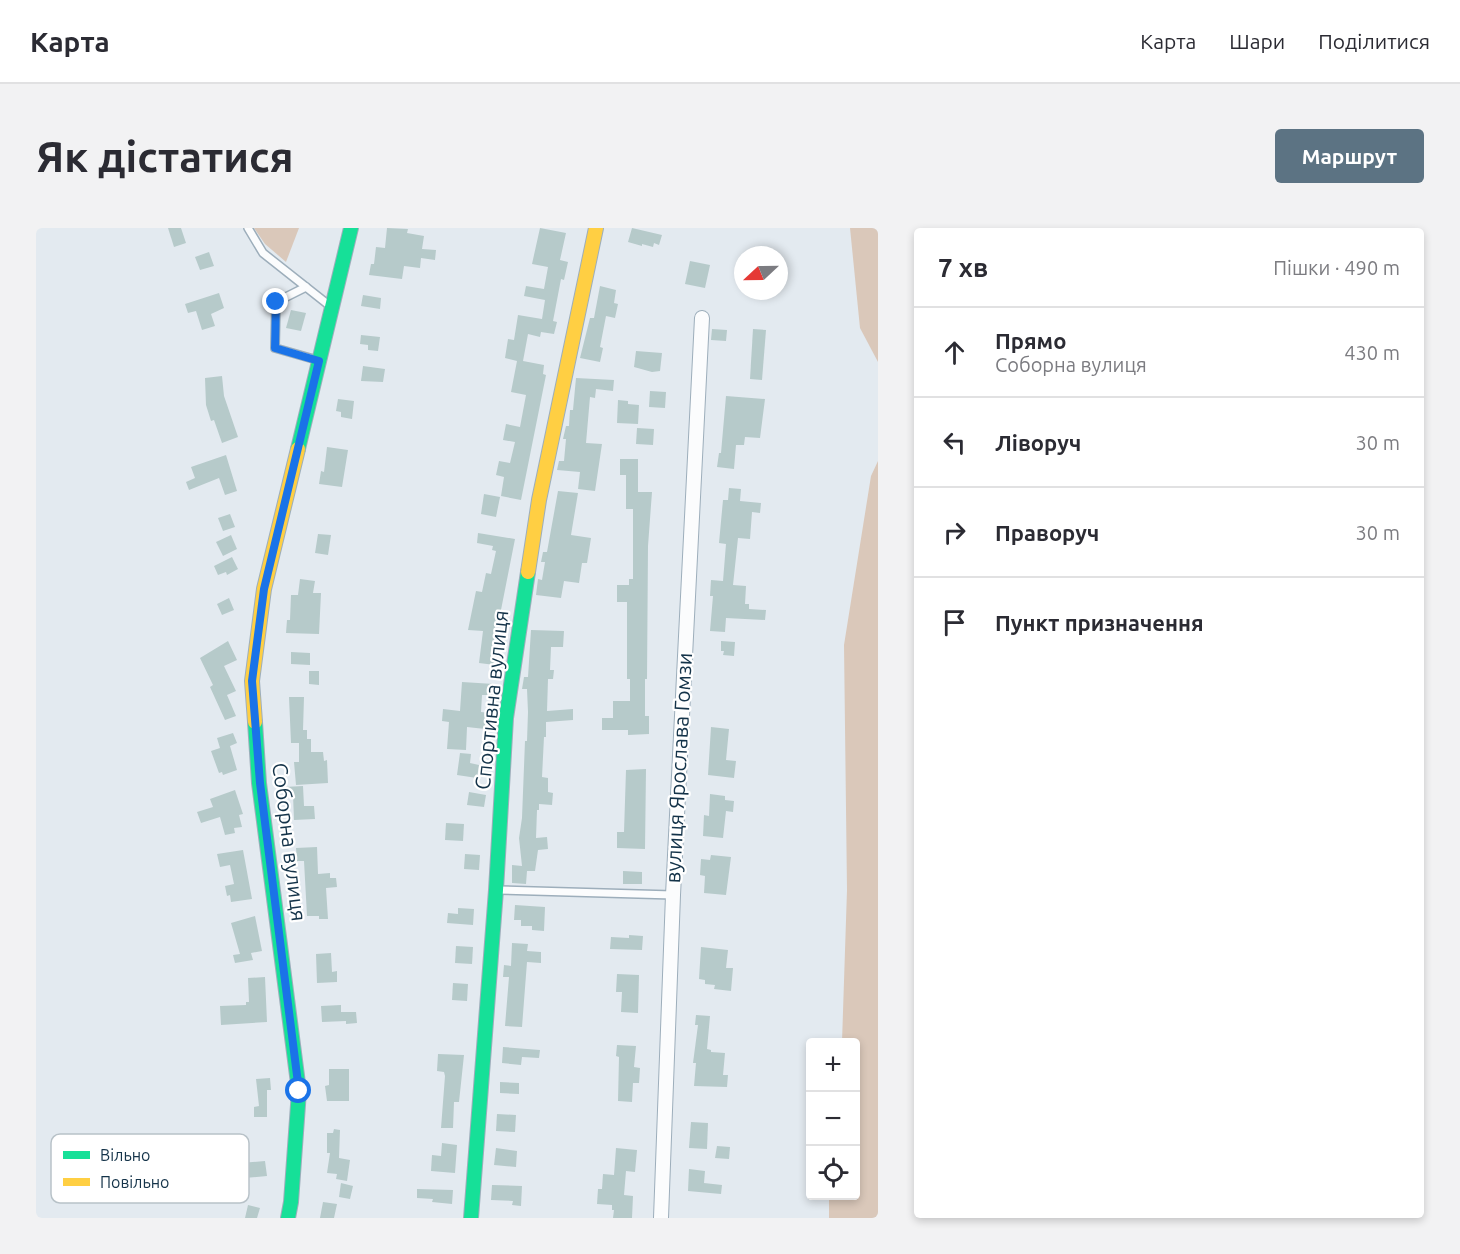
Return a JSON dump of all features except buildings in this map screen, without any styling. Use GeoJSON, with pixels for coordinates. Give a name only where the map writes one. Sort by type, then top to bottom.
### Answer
{"type":"FeatureCollection","features":[{"type":"Feature","properties":{"kind":"street","name":"Соборна вулиця"},"geometry":{"type":"LineString","coordinates":[[288,1218],[299,1091],[260,783],[252,681],[264,589],[351,228]]}},
{"type":"Feature","properties":{"kind":"street","name":"Спортивна вулиця"},"geometry":{"type":"LineString","coordinates":[[471,1218],[496,890],[506,718],[539,500],[596,228]]}},
{"type":"Feature","properties":{"kind":"street","name":"вулиця Ярослава Гомзи"},"geometry":{"type":"LineString","coordinates":[[661,1218],[673,895],[702,318]]}},
{"type":"Feature","properties":{"kind":"lane"},"geometry":{"type":"LineString","coordinates":[[248,228],[263,253],[332,308]]}},
{"type":"Feature","properties":{"kind":"lane"},"geometry":{"type":"LineString","coordinates":[[306,287],[276,302],[275,348],[319,361]]}},
{"type":"Feature","properties":{"kind":"lane"},"geometry":{"type":"LineString","coordinates":[[496,890],[673,895]]}},
{"type":"Feature","properties":{"kind":"shaded area"},"geometry":{"type":"Polygon","coordinates":[[[254,228],[299,228],[286,262],[265,244],[254,228]]]}},
{"type":"Feature","properties":{"kind":"shaded area"},"geometry":{"type":"Polygon","coordinates":[[[850,228],[878,228],[878,362],[860,328],[850,228]]]}},
{"type":"Feature","properties":{"kind":"shaded area"},"geometry":{"type":"Polygon","coordinates":[[[878,461],[878,1218],[829,1218],[829,1200],[860,1200],[860,1038],[842,1038],[847,890],[844,645],[871,476],[878,461]]]}},
{"type":"Feature","properties":{"kind":"traffic: fast"},"geometry":{"type":"LineString","coordinates":[[298,449],[351,228]]}},
{"type":"Feature","properties":{"kind":"traffic: fast"},"geometry":{"type":"LineString","coordinates":[[471,1218],[496,890],[506,718],[528,572]]}},
{"type":"Feature","properties":{"kind":"traffic: fast"},"geometry":{"type":"LineString","coordinates":[[255,722],[259,783],[299,1091],[288,1218]]}},
{"type":"Feature","properties":{"kind":"traffic: slow"},"geometry":{"type":"LineString","coordinates":[[528,572],[539,500],[596,228]]}},
{"type":"Feature","properties":{"kind":"traffic: slow"},"geometry":{"type":"LineString","coordinates":[[255,722],[252,681],[264,589],[298,449]]}},
{"type":"Feature","properties":{"kind":"route"},"geometry":{"type":"LineString","coordinates":[[276,302],[275,348],[319,361],[264,589],[252,681],[260,783],[299,1091]]}}]}
